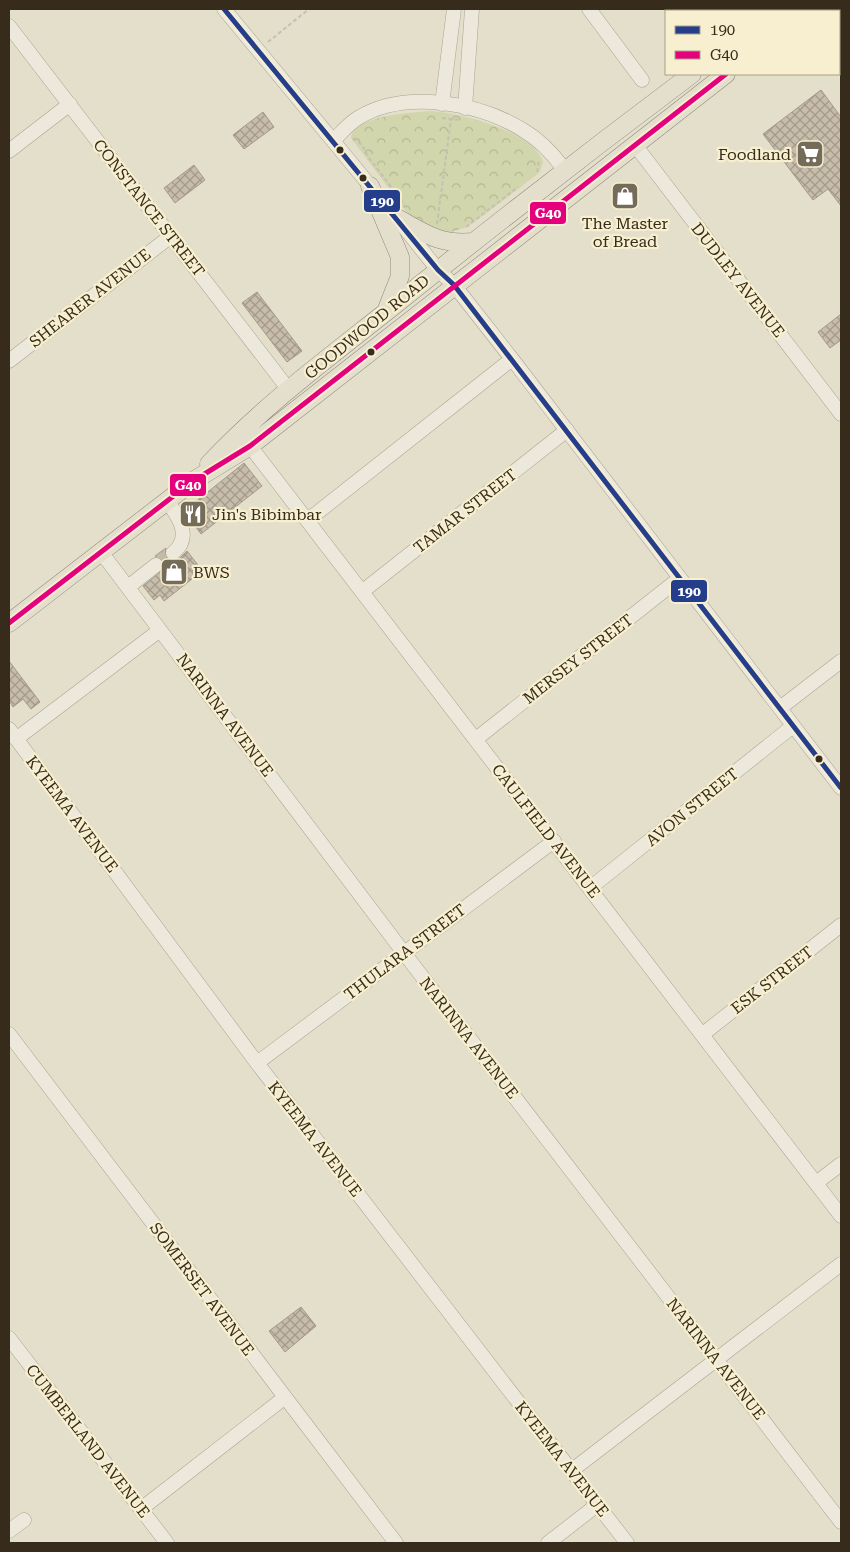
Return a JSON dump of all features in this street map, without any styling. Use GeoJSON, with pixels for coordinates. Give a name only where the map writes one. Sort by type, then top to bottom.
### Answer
{"type":"FeatureCollection","features":[{"type":"Feature","properties":{"kind":"main road","name":"GOODWOOD ROAD"},"geometry":{"type":"LineString","coordinates":[[193,481],[240,432],[289,390],[564,169],[691,75]]}},
{"type":"Feature","properties":{"kind":"main road","name":"GOODWOOD ROAD"},"geometry":{"type":"LineString","coordinates":[[10,620],[193,481],[250,446],[725,75]]}},
{"type":"Feature","properties":{"kind":"main road"},"geometry":{"type":"LineString","coordinates":[[370,186],[400,257],[400,276],[386,311]]}},
{"type":"Feature","properties":{"kind":"main road"},"geometry":{"type":"LineString","coordinates":[[402,213],[442,242],[456,244],[473,242]]}},
{"type":"Feature","properties":{"kind":"street"},"geometry":{"type":"LineString","coordinates":[[224,9],[256,51],[370,186],[402,213],[438,270],[454,285],[512,358],[841,788]]}},
{"type":"Feature","properties":{"kind":"street"},"geometry":{"type":"LineString","coordinates":[[442,104],[454,9]]}},
{"type":"Feature","properties":{"kind":"street"},"geometry":{"type":"LineString","coordinates":[[465,108],[472,9]]}},
{"type":"Feature","properties":{"kind":"street"},"geometry":{"type":"LineString","coordinates":[[589,9],[642,80]]}},
{"type":"Feature","properties":{"kind":"street","name":"CONSTANCE STREET"},"geometry":{"type":"LineString","coordinates":[[9,26],[289,390]]}},
{"type":"Feature","properties":{"kind":"street"},"geometry":{"type":"LineString","coordinates":[[9,151],[70,104]]}},
{"type":"Feature","properties":{"kind":"street"},"geometry":{"type":"LineString","coordinates":[[333,141],[358,118],[384,107],[400,104],[442,104],[465,108],[505,120],[541,143],[564,169]]}},
{"type":"Feature","properties":{"kind":"street","name":"DUDLEY AVENUE"},"geometry":{"type":"LineString","coordinates":[[635,145],[841,414]]}},
{"type":"Feature","properties":{"kind":"street","name":"SHEARER AVENUE"},"geometry":{"type":"LineString","coordinates":[[9,361],[171,236]]}},
{"type":"Feature","properties":{"kind":"street"},"geometry":{"type":"LineString","coordinates":[[308,520],[512,358]]}},
{"type":"Feature","properties":{"kind":"street","name":"TAMAR STREET"},"geometry":{"type":"LineString","coordinates":[[363,591],[567,430]]}},
{"type":"Feature","properties":{"kind":"street","name":"CAULFIELD AVENUE"},"geometry":{"type":"LineString","coordinates":[[250,446],[841,1216]]}},
{"type":"Feature","properties":{"kind":"street"},"geometry":{"type":"LineString","coordinates":[[167,501],[180,521],[184,535],[177,550],[173,553]]}},
{"type":"Feature","properties":{"kind":"street","name":"NARINNA AVENUE"},"geometry":{"type":"LineString","coordinates":[[101,552],[404,953],[841,1522]]}},
{"type":"Feature","properties":{"kind":"street"},"geometry":{"type":"LineString","coordinates":[[128,587],[156,566]]}},
{"type":"Feature","properties":{"kind":"street","name":"MERSEY STREET"},"geometry":{"type":"LineString","coordinates":[[476,739],[680,578]]}},
{"type":"Feature","properties":{"kind":"street"},"geometry":{"type":"LineString","coordinates":[[12,734],[160,630]]}},
{"type":"Feature","properties":{"kind":"street"},"geometry":{"type":"LineString","coordinates":[[780,708],[841,661]]}},
{"type":"Feature","properties":{"kind":"street","name":"AVON STREET"},"geometry":{"type":"LineString","coordinates":[[590,888],[793,726]]}},
{"type":"Feature","properties":{"kind":"street","name":"KYEEMA AVENUE"},"geometry":{"type":"LineString","coordinates":[[12,734],[257,1064],[627,1543]]}},
{"type":"Feature","properties":{"kind":"street","name":"THULARA STREET"},"geometry":{"type":"LineString","coordinates":[[257,1064],[554,841]]}},
{"type":"Feature","properties":{"kind":"street","name":"ESK STREET"},"geometry":{"type":"LineString","coordinates":[[703,1034],[841,925]]}},
{"type":"Feature","properties":{"kind":"street","name":"SOMERSET AVENUE"},"geometry":{"type":"LineString","coordinates":[[9,1034],[396,1543]]}},
{"type":"Feature","properties":{"kind":"street"},"geometry":{"type":"LineString","coordinates":[[816,1183],[841,1164]]}},
{"type":"Feature","properties":{"kind":"street"},"geometry":{"type":"LineString","coordinates":[[571,1471],[841,1264]]}},
{"type":"Feature","properties":{"kind":"street","name":"CUMBERLAND AVENUE"},"geometry":{"type":"LineString","coordinates":[[9,1338],[167,1543]]}},
{"type":"Feature","properties":{"kind":"street"},"geometry":{"type":"LineString","coordinates":[[141,1509],[284,1398]]}},
{"type":"Feature","properties":{"kind":"street"},"geometry":{"type":"LineString","coordinates":[[548,1543],[597,1505]]}},
{"type":"Feature","properties":{"kind":"street"},"geometry":{"type":"LineString","coordinates":[[9,1531],[24,1520]]}},
{"type":"Feature","properties":{"kind":"path"},"geometry":{"type":"LineString","coordinates":[[256,51],[309,9]]}},
{"type":"Feature","properties":{"kind":"path"},"geometry":{"type":"LineString","coordinates":[[429,223],[436,226],[451,119]]}},
{"type":"Feature","properties":{"kind":"path"},"geometry":{"type":"LineString","coordinates":[[343,131],[362,145],[402,213]]}},
{"type":"Feature","properties":{"kind":"path"},"geometry":{"type":"LineString","coordinates":[[530,178],[538,172],[539,160]]}},
{"type":"Feature","properties":{"kind":"path"},"geometry":{"type":"LineString","coordinates":[[459,229],[465,227],[523,183]]}},
{"type":"Feature","properties":{"kind":"green space"},"geometry":{"type":"Polygon","coordinates":[[[433,111],[478,120],[511,133],[526,141],[537,151],[543,162],[540,172],[496,206],[467,227],[445,234],[413,219],[408,214],[351,138],[354,130],[362,124],[373,120],[386,116],[433,111]]]}},
{"type":"Feature","properties":{"kind":"building","name":"Foodland"},"geometry":{"type":"Polygon","coordinates":[[[821,90],[841,117],[841,206],[828,189],[813,200],[763,134],[821,90]]]}},
{"type":"Feature","properties":{"kind":"building"},"geometry":{"type":"Polygon","coordinates":[[[263,112],[274,127],[244,149],[233,135],[263,112]]]}},
{"type":"Feature","properties":{"kind":"building"},"geometry":{"type":"Polygon","coordinates":[[[194,165],[205,180],[175,203],[164,188],[194,165]]]}},
{"type":"Feature","properties":{"kind":"building"},"geometry":{"type":"Polygon","coordinates":[[[257,292],[302,351],[287,362],[242,303],[257,292]]]}},
{"type":"Feature","properties":{"kind":"building"},"geometry":{"type":"Polygon","coordinates":[[[841,314],[841,340],[830,348],[818,332],[841,314]]]}},
{"type":"Feature","properties":{"kind":"building"},"geometry":{"type":"Polygon","coordinates":[[[244,463],[262,486],[201,534],[184,511],[244,463]]]}},
{"type":"Feature","properties":{"kind":"building","name":"BWS"},"geometry":{"type":"Polygon","coordinates":[[[166,548],[165,556],[171,562],[179,559],[187,551],[198,565],[192,570],[197,575],[164,601],[160,595],[154,600],[143,586],[164,569],[163,560],[155,556],[166,548]]]}},
{"type":"Feature","properties":{"kind":"building"},"geometry":{"type":"Polygon","coordinates":[[[9,661],[40,702],[31,709],[23,699],[13,707],[9,700],[9,661]]]}},
{"type":"Feature","properties":{"kind":"building"},"geometry":{"type":"Polygon","coordinates":[[[301,1307],[316,1326],[285,1352],[269,1331],[301,1307]]]}},
{"type":"Feature","properties":{"kind":"tunnel"},"geometry":{"type":"LineString","coordinates":[[156,565],[173,553]]}},
{"type":"Feature","properties":{"kind":"transit line","name":"190"},"geometry":{"type":"LineString","coordinates":[[224,9],[438,270],[454,285],[841,788]]}},
{"type":"Feature","properties":{"kind":"transit line","name":"G40"},"geometry":{"type":"LineString","coordinates":[[9,623],[193,481],[250,446],[725,75]]}},
{"type":"Feature","properties":{"kind":"place","name":"Foodland"},"geometry":{"type":"Point","coordinates":[810,154]}},
{"type":"Feature","properties":{"kind":"place","name":"The Master of Bread"},"geometry":{"type":"Point","coordinates":[625,196]}},
{"type":"Feature","properties":{"kind":"place","name":"Jin's Bibimbar"},"geometry":{"type":"Point","coordinates":[193,514]}},
{"type":"Feature","properties":{"kind":"place","name":"BWS"},"geometry":{"type":"Point","coordinates":[174,572]}}]}
